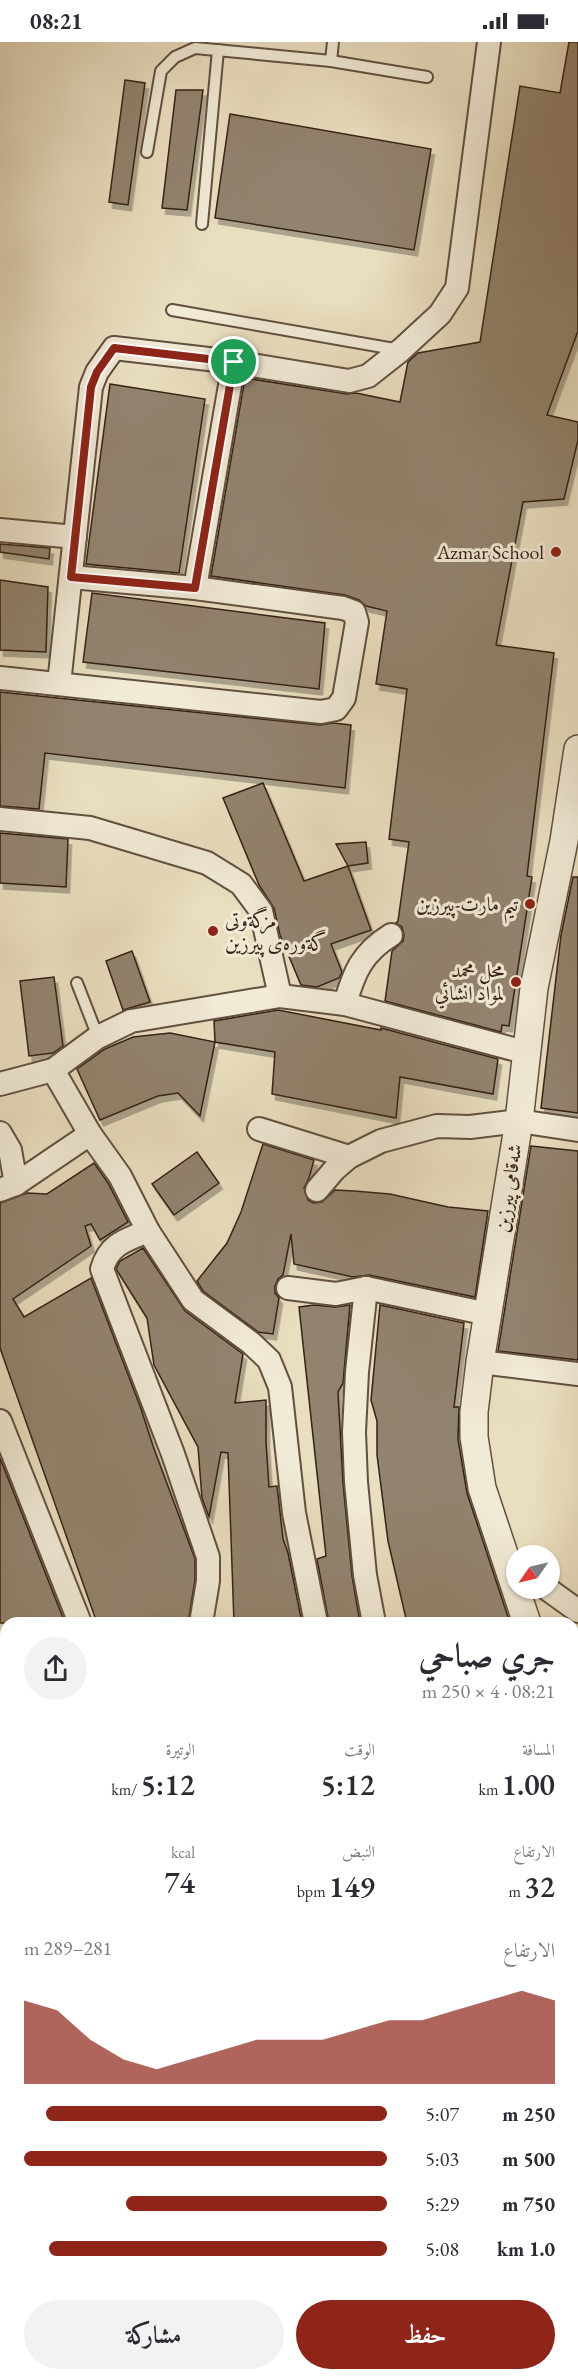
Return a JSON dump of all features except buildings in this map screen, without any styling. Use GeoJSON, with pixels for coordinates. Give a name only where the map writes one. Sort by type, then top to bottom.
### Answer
{"type":"FeatureCollection","features":[{"type":"Feature","properties":{"kind":"street"},"geometry":{"type":"LineString","coordinates":[[60,684],[91,387],[97,372],[114,348],[234,362],[349,381],[368,376],[401,350],[440,314],[457,288],[489,42]]}},
{"type":"Feature","properties":{"kind":"street"},"geometry":{"type":"LineString","coordinates":[[195,588],[234,362]]}},
{"type":"Feature","properties":{"kind":"street"},"geometry":{"type":"LineString","coordinates":[[0,530],[75,537]]}},
{"type":"Feature","properties":{"kind":"street"},"geometry":{"type":"LineString","coordinates":[[0,678],[321,712],[336,709],[344,698],[357,622],[354,612],[343,608],[195,588],[71,577]]}},
{"type":"Feature","properties":{"kind":"street","name":"شەقامی پیرزین"},"geometry":{"type":"LineString","coordinates":[[506,1545],[482,1488],[477,1463],[474,1412],[519,1121],[539,956],[571,842],[578,749]]}},
{"type":"Feature","properties":{"kind":"street"},"geometry":{"type":"LineString","coordinates":[[0,819],[90,828],[207,863],[241,884],[261,911],[280,996]]}},
{"type":"Feature","properties":{"kind":"street"},"geometry":{"type":"LineString","coordinates":[[345,1004],[355,971],[377,944],[391,935]]}},
{"type":"Feature","properties":{"kind":"street"},"geometry":{"type":"LineString","coordinates":[[0,1084],[53,1070],[98,1037],[131,1021],[280,996],[345,1004],[528,1053]]}},
{"type":"Feature","properties":{"kind":"street"},"geometry":{"type":"LineString","coordinates":[[53,1070],[90,1134],[120,1176],[148,1231],[193,1300],[251,1343],[269,1360],[280,1387],[294,1513],[315,1617]]}},
{"type":"Feature","properties":{"kind":"street"},"geometry":{"type":"LineString","coordinates":[[317,1191],[334,1170],[349,1158],[381,1142],[437,1126],[470,1127],[519,1121],[578,1130]]}},
{"type":"Feature","properties":{"kind":"street"},"geometry":{"type":"LineString","coordinates":[[259,1129],[349,1158]]}},
{"type":"Feature","properties":{"kind":"street"},"geometry":{"type":"LineString","coordinates":[[0,1133],[10,1150],[8,1187]]}},
{"type":"Feature","properties":{"kind":"street"},"geometry":{"type":"LineString","coordinates":[[8,1187],[90,1134]]}},
{"type":"Feature","properties":{"kind":"street"},"geometry":{"type":"LineString","coordinates":[[148,1231],[124,1241],[115,1248],[106,1256],[102,1269],[173,1454],[208,1557],[208,1581],[202,1617]]}},
{"type":"Feature","properties":{"kind":"street"},"geometry":{"type":"LineString","coordinates":[[288,1288],[336,1293],[366,1288],[488,1314]]}},
{"type":"Feature","properties":{"kind":"street"},"geometry":{"type":"LineString","coordinates":[[366,1288],[357,1372],[354,1432],[356,1482],[365,1575],[373,1617]]}},
{"type":"Feature","properties":{"kind":"street"},"geometry":{"type":"LineString","coordinates":[[480,1362],[578,1374]]}},
{"type":"Feature","properties":{"kind":"street"},"geometry":{"type":"LineString","coordinates":[[0,1421],[78,1617]]}},
{"type":"Feature","properties":{"kind":"street"},"geometry":{"type":"LineString","coordinates":[[560,1598],[578,1611]]}},
{"type":"Feature","properties":{"kind":"street","name":"شەقامی پیرزین"},"geometry":{"type":"LineString","coordinates":[[520,1599],[525,1617]]}},
{"type":"Feature","properties":{"kind":"lane"},"geometry":{"type":"LineString","coordinates":[[331,61],[333,42]]}},
{"type":"Feature","properties":{"kind":"lane"},"geometry":{"type":"LineString","coordinates":[[147,152],[161,71],[175,57],[195,48],[331,61],[427,77]]}},
{"type":"Feature","properties":{"kind":"lane"},"geometry":{"type":"LineString","coordinates":[[202,224],[219,50]]}},
{"type":"Feature","properties":{"kind":"lane"},"geometry":{"type":"LineString","coordinates":[[172,310],[401,350]]}},
{"type":"Feature","properties":{"kind":"lane"},"geometry":{"type":"LineString","coordinates":[[77,983],[98,1037]]}},
{"type":"Feature","properties":{"kind":"place","name":"Azmar School"},"geometry":{"type":"Point","coordinates":[556,552]}},
{"type":"Feature","properties":{"kind":"place","name":"تیم مارت-پیرزین"},"geometry":{"type":"Point","coordinates":[530,904]}},
{"type":"Feature","properties":{"kind":"place","name":"مزگةوتی گةورەی پیرزین"},"geometry":{"type":"Point","coordinates":[213,931]}},
{"type":"Feature","properties":{"kind":"place","name":"محل محمد لمواد انشائي"},"geometry":{"type":"Point","coordinates":[516,982]}},
{"type":"Feature","properties":{"kind":"route"},"geometry":{"type":"LineString","coordinates":[[114,348],[234,362],[195,588],[71,577],[91,387],[97,372],[114,348]]}}]}
